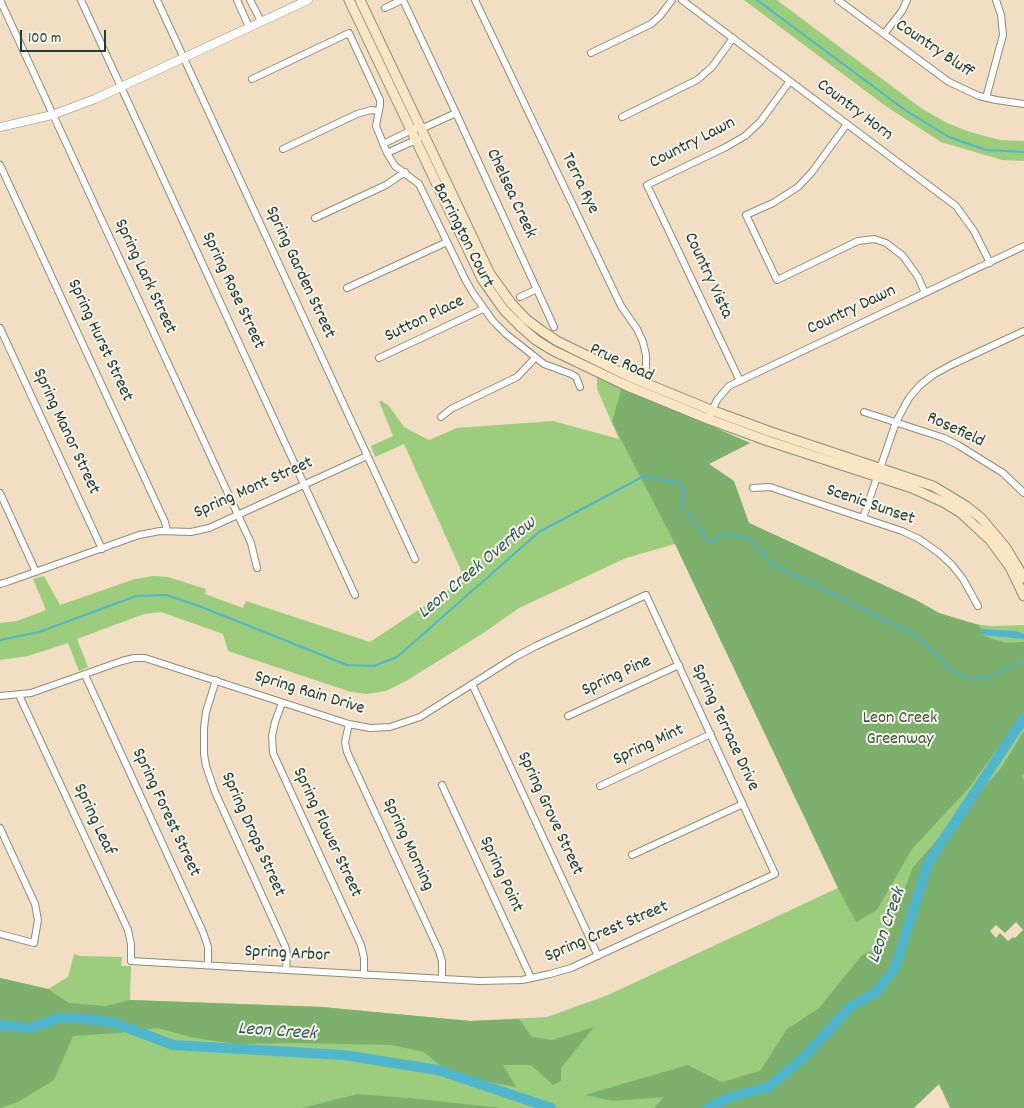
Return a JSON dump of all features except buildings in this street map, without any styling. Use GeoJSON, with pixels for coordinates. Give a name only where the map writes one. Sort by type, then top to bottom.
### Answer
{"type":"FeatureCollection","features":[{"type":"Feature","properties":{"kind":"main road","name":"Prue Road"},"geometry":{"type":"LineString","coordinates":[[349,0],[482,279],[504,310],[536,340],[552,350],[625,385],[710,415]]}},
{"type":"Feature","properties":{"kind":"main road","name":"Prue Road"},"geometry":{"type":"LineString","coordinates":[[360,0],[490,274],[511,303],[542,332],[641,382],[768,441],[933,486],[966,506],[995,533],[1024,578]]}},
{"type":"Feature","properties":{"kind":"main road"},"geometry":{"type":"LineString","coordinates":[[482,279],[490,274]]}},
{"type":"Feature","properties":{"kind":"main road","name":"Prue Road"},"geometry":{"type":"LineString","coordinates":[[879,472],[929,495],[961,513],[990,540],[1003,556],[1024,595]]}},
{"type":"Feature","properties":{"kind":"street","name":"Spring Lark Street"},"geometry":{"type":"LineString","coordinates":[[0,0],[251,542],[257,568]]}},
{"type":"Feature","properties":{"kind":"street","name":"Spring Rose Street"},"geometry":{"type":"LineString","coordinates":[[81,0],[355,595]]}},
{"type":"Feature","properties":{"kind":"street","name":"Spring Garden Street"},"geometry":{"type":"LineString","coordinates":[[157,0],[415,559]]}},
{"type":"Feature","properties":{"kind":"street"},"geometry":{"type":"LineString","coordinates":[[237,0],[249,27]]}},
{"type":"Feature","properties":{"kind":"street"},"geometry":{"type":"LineString","coordinates":[[0,127],[52,115],[76,107],[308,0]]}},
{"type":"Feature","properties":{"kind":"street","name":"Chelsea Creek"},"geometry":{"type":"LineString","coordinates":[[384,8],[402,0],[554,327]]}},
{"type":"Feature","properties":{"kind":"street","name":"Terra Rye"},"geometry":{"type":"LineString","coordinates":[[474,0],[621,306],[637,329],[643,342],[646,362],[641,382]]}},
{"type":"Feature","properties":{"kind":"street"},"geometry":{"type":"LineString","coordinates":[[591,53],[651,24],[660,16],[672,0]]}},
{"type":"Feature","properties":{"kind":"street","name":"Country Horn"},"geometry":{"type":"LineString","coordinates":[[682,0],[956,206],[974,230],[990,263]]}},
{"type":"Feature","properties":{"kind":"street","name":"Country Bluff"},"geometry":{"type":"LineString","coordinates":[[838,0],[948,82],[986,98],[1024,104]]}},
{"type":"Feature","properties":{"kind":"street"},"geometry":{"type":"LineString","coordinates":[[884,34],[902,11],[907,0]]}},
{"type":"Feature","properties":{"kind":"street"},"geometry":{"type":"LineString","coordinates":[[986,98],[1003,35],[1001,15],[996,0]]}},
{"type":"Feature","properties":{"kind":"street"},"geometry":{"type":"LineString","coordinates":[[240,7],[250,1],[261,22]]}},
{"type":"Feature","properties":{"kind":"street","name":"Barrington Court"},"geometry":{"type":"LineString","coordinates":[[252,79],[348,33],[380,100],[376,126],[387,153],[395,166],[419,184],[466,281],[483,309],[506,334],[535,358],[544,364],[576,377],[580,387]]}},
{"type":"Feature","properties":{"kind":"street"},"geometry":{"type":"LineString","coordinates":[[622,117],[697,80],[712,67],[733,38]]}},
{"type":"Feature","properties":{"kind":"street","name":"Country Lawn"},"geometry":{"type":"LineString","coordinates":[[647,184],[726,147],[745,136],[760,122],[790,81]]}},
{"type":"Feature","properties":{"kind":"street"},"geometry":{"type":"LineString","coordinates":[[283,150],[357,114],[371,110],[379,112]]}},
{"type":"Feature","properties":{"kind":"street"},"geometry":{"type":"LineString","coordinates":[[383,144],[411,130],[422,130],[456,113]]}},
{"type":"Feature","properties":{"kind":"street"},"geometry":{"type":"LineString","coordinates":[[847,124],[812,172],[798,187],[773,203],[746,215],[778,280],[858,241],[874,239],[886,243],[903,256],[918,277],[925,293]]}},
{"type":"Feature","properties":{"kind":"street"},"geometry":{"type":"LineString","coordinates":[[387,153],[415,140],[422,130]]}},
{"type":"Feature","properties":{"kind":"street"},"geometry":{"type":"LineString","coordinates":[[398,137],[402,146]]}},
{"type":"Feature","properties":{"kind":"street","name":"Spring Hurst Street"},"geometry":{"type":"LineString","coordinates":[[0,165],[161,513],[167,531]]}},
{"type":"Feature","properties":{"kind":"street"},"geometry":{"type":"LineString","coordinates":[[315,218],[386,185],[405,172]]}},
{"type":"Feature","properties":{"kind":"street","name":"Country Vista"},"geometry":{"type":"LineString","coordinates":[[647,184],[740,381]]}},
{"type":"Feature","properties":{"kind":"street"},"geometry":{"type":"LineString","coordinates":[[347,288],[447,242]]}},
{"type":"Feature","properties":{"kind":"street","name":"Country Dawn"},"geometry":{"type":"LineString","coordinates":[[710,415],[724,391],[740,381],[1024,246]]}},
{"type":"Feature","properties":{"kind":"street"},"geometry":{"type":"LineString","coordinates":[[520,297],[537,289]]}},
{"type":"Feature","properties":{"kind":"street","name":"Sutton Place"},"geometry":{"type":"LineString","coordinates":[[380,358],[483,309]]}},
{"type":"Feature","properties":{"kind":"street","name":"Spring Manor Street"},"geometry":{"type":"LineString","coordinates":[[0,328],[102,549]]}},
{"type":"Feature","properties":{"kind":"street"},"geometry":{"type":"LineString","coordinates":[[863,518],[896,422],[909,398],[920,385],[933,375],[1024,331]]}},
{"type":"Feature","properties":{"kind":"street"},"geometry":{"type":"LineString","coordinates":[[441,417],[451,409],[517,378],[535,358]]}},
{"type":"Feature","properties":{"kind":"street","name":"Rosefield"},"geometry":{"type":"LineString","coordinates":[[864,412],[944,438],[971,452],[1003,473],[1024,494]]}},
{"type":"Feature","properties":{"kind":"street","name":"Spring Mont Street"},"geometry":{"type":"LineString","coordinates":[[0,584],[152,531],[196,532],[209,528],[367,456]]}},
{"type":"Feature","properties":{"kind":"street","name":"Scenic Sunset"},"geometry":{"type":"LineString","coordinates":[[754,488],[770,486],[902,531],[919,539],[952,565],[963,579],[978,606]]}},
{"type":"Feature","properties":{"kind":"street"},"geometry":{"type":"LineString","coordinates":[[0,493],[36,572]]}},
{"type":"Feature","properties":{"kind":"street","name":"Spring Terrace Drive"},"geometry":{"type":"LineString","coordinates":[[646,595],[775,874]]}},
{"type":"Feature","properties":{"kind":"street","name":"Spring Rain Drive"},"geometry":{"type":"LineString","coordinates":[[0,696],[19,695],[48,688],[129,659],[145,658],[349,724],[380,728],[411,721],[429,712],[536,646],[646,595]]}},
{"type":"Feature","properties":{"kind":"street","name":"Spring Pine"},"geometry":{"type":"LineString","coordinates":[[568,716],[679,665]]}},
{"type":"Feature","properties":{"kind":"street","name":"Spring Forest Street"},"geometry":{"type":"LineString","coordinates":[[85,674],[204,932],[208,947],[208,966]]}},
{"type":"Feature","properties":{"kind":"street","name":"Spring Drops Street"},"geometry":{"type":"LineString","coordinates":[[216,680],[206,712],[204,728],[206,766],[215,792],[285,946],[287,954],[286,970]]}},
{"type":"Feature","properties":{"kind":"street","name":"Spring Grove Street"},"geometry":{"type":"LineString","coordinates":[[472,684],[598,956]]}},
{"type":"Feature","properties":{"kind":"street","name":"Spring Leaf"},"geometry":{"type":"LineString","coordinates":[[19,695],[128,930],[131,944],[131,961]]}},
{"type":"Feature","properties":{"kind":"street","name":"Spring Flower Street"},"geometry":{"type":"LineString","coordinates":[[282,703],[272,736],[273,753],[361,944],[364,958],[364,975]]}},
{"type":"Feature","properties":{"kind":"street","name":"Spring Morning"},"geometry":{"type":"LineString","coordinates":[[349,724],[345,742],[347,752],[439,951],[442,961],[442,979]]}},
{"type":"Feature","properties":{"kind":"street","name":"Spring Mint"},"geometry":{"type":"LineString","coordinates":[[600,786],[711,734]]}},
{"type":"Feature","properties":{"kind":"street","name":"Spring Point"},"geometry":{"type":"LineString","coordinates":[[442,785],[531,978]]}},
{"type":"Feature","properties":{"kind":"street"},"geometry":{"type":"LineString","coordinates":[[632,855],[743,804]]}},
{"type":"Feature","properties":{"kind":"street"},"geometry":{"type":"LineString","coordinates":[[0,828],[37,910],[38,920],[34,943],[0,934]]}},
{"type":"Feature","properties":{"kind":"street","name":"Spring Crest Street"},"geometry":{"type":"LineString","coordinates":[[442,979],[500,981],[531,978],[565,970],[775,874]]}},
{"type":"Feature","properties":{"kind":"street","name":"Spring Arbor"},"geometry":{"type":"LineString","coordinates":[[131,961],[442,979]]}},
{"type":"Feature","properties":{"kind":"green space"},"geometry":{"type":"Polygon","coordinates":[[[744,0],[777,0],[921,108],[947,123],[970,132],[1000,140],[1024,141],[1024,161],[1002,160],[941,142],[887,107],[744,0]]]}},
{"type":"Feature","properties":{"kind":"green space","name":"Leon Creek Greenway"},"geometry":{"type":"Polygon","coordinates":[[[597,377],[750,443],[708,464],[749,523],[916,600],[939,613],[972,624],[991,626],[1024,625],[1024,797],[914,1108],[0,1108],[0,978],[48,989],[68,977],[74,954],[81,956],[122,957],[121,966],[131,966],[130,1000],[322,1007],[470,1021],[547,1017],[608,995],[838,888],[675,544],[626,558],[519,608],[485,632],[406,681],[386,691],[367,694],[351,692],[228,651],[223,634],[161,612],[144,614],[77,639],[88,667],[79,671],[68,643],[28,656],[0,660],[0,623],[17,621],[46,610],[33,579],[44,576],[60,605],[135,579],[153,576],[168,577],[206,589],[205,594],[243,608],[246,601],[370,642],[465,579],[404,444],[375,457],[371,446],[393,436],[379,401],[389,406],[404,427],[429,440],[457,428],[553,421],[619,439],[597,389],[597,377]]]}},
{"type":"Feature","properties":{"kind":"green space"},"geometry":{"type":"Polygon","coordinates":[[[622,387],[750,443],[709,464],[734,481],[749,523],[916,600],[939,613],[979,625],[981,635],[1006,643],[1024,642],[1024,712],[969,788],[912,849],[877,910],[856,922],[838,888],[675,544],[612,422],[622,387]]]}},
{"type":"Feature","properties":{"kind":"green space"},"geometry":{"type":"Polygon","coordinates":[[[1024,731],[1024,774],[1022,776],[1024,780],[1024,1108],[950,1108],[939,1084],[914,1108],[654,1108],[664,1097],[614,1101],[585,1095],[688,1065],[722,1082],[760,1071],[787,1029],[819,1008],[862,955],[883,947],[913,867],[1001,768],[1024,731]],[[1016,922],[1005,933],[996,925],[990,931],[996,938],[1000,933],[1008,941],[1013,937],[1015,938],[1023,930],[1016,922]]]}},
{"type":"Feature","properties":{"kind":"green space"},"geometry":{"type":"Polygon","coordinates":[[[0,978],[48,989],[69,1003],[105,1006],[130,1000],[322,1007],[470,1021],[519,1019],[532,1037],[552,1040],[594,1027],[561,1068],[561,1081],[553,1085],[531,1065],[503,1065],[516,1087],[477,1080],[442,1067],[424,1052],[392,1045],[236,1044],[195,1038],[157,1028],[73,1036],[54,1080],[18,1102],[0,1108],[0,978]]]}},
{"type":"Feature","properties":{"kind":"green space"},"geometry":{"type":"Polygon","coordinates":[[[358,1094],[419,1099],[501,1108],[302,1108],[358,1094]]]}},
{"type":"Feature","properties":{"kind":"water"},"geometry":{"type":"Polygon","coordinates":[[[981,629],[1016,631],[1024,634],[1024,639],[981,635],[981,629]]]}},
{"type":"Feature","properties":{"kind":"waterway"},"geometry":{"type":"LineString","coordinates":[[757,0],[905,110],[949,137],[986,150],[1024,152]]}},
{"type":"Feature","properties":{"kind":"waterway","name":"Leon Creek Overflow"},"geometry":{"type":"LineString","coordinates":[[0,640],[39,632],[136,596],[166,595],[199,606],[347,665],[374,666],[397,657],[539,532],[642,477],[679,482],[684,492],[681,508],[686,511],[708,541],[713,541],[724,534],[749,539],[772,564],[917,636],[953,671],[968,678],[989,678],[1016,663],[1024,663]]}},
{"type":"Feature","properties":{"kind":"waterway","name":"Leon Creek"},"geometry":{"type":"LineString","coordinates":[[708,1108],[727,1098],[768,1087],[802,1059],[851,1006],[876,992],[895,968],[928,863],[1024,718]]}},
{"type":"Feature","properties":{"kind":"waterway","name":"Leon Creek"},"geometry":{"type":"LineString","coordinates":[[0,1025],[31,1028],[58,1018],[76,1018],[112,1022],[173,1045],[343,1055],[438,1070],[551,1108]]}}]}
